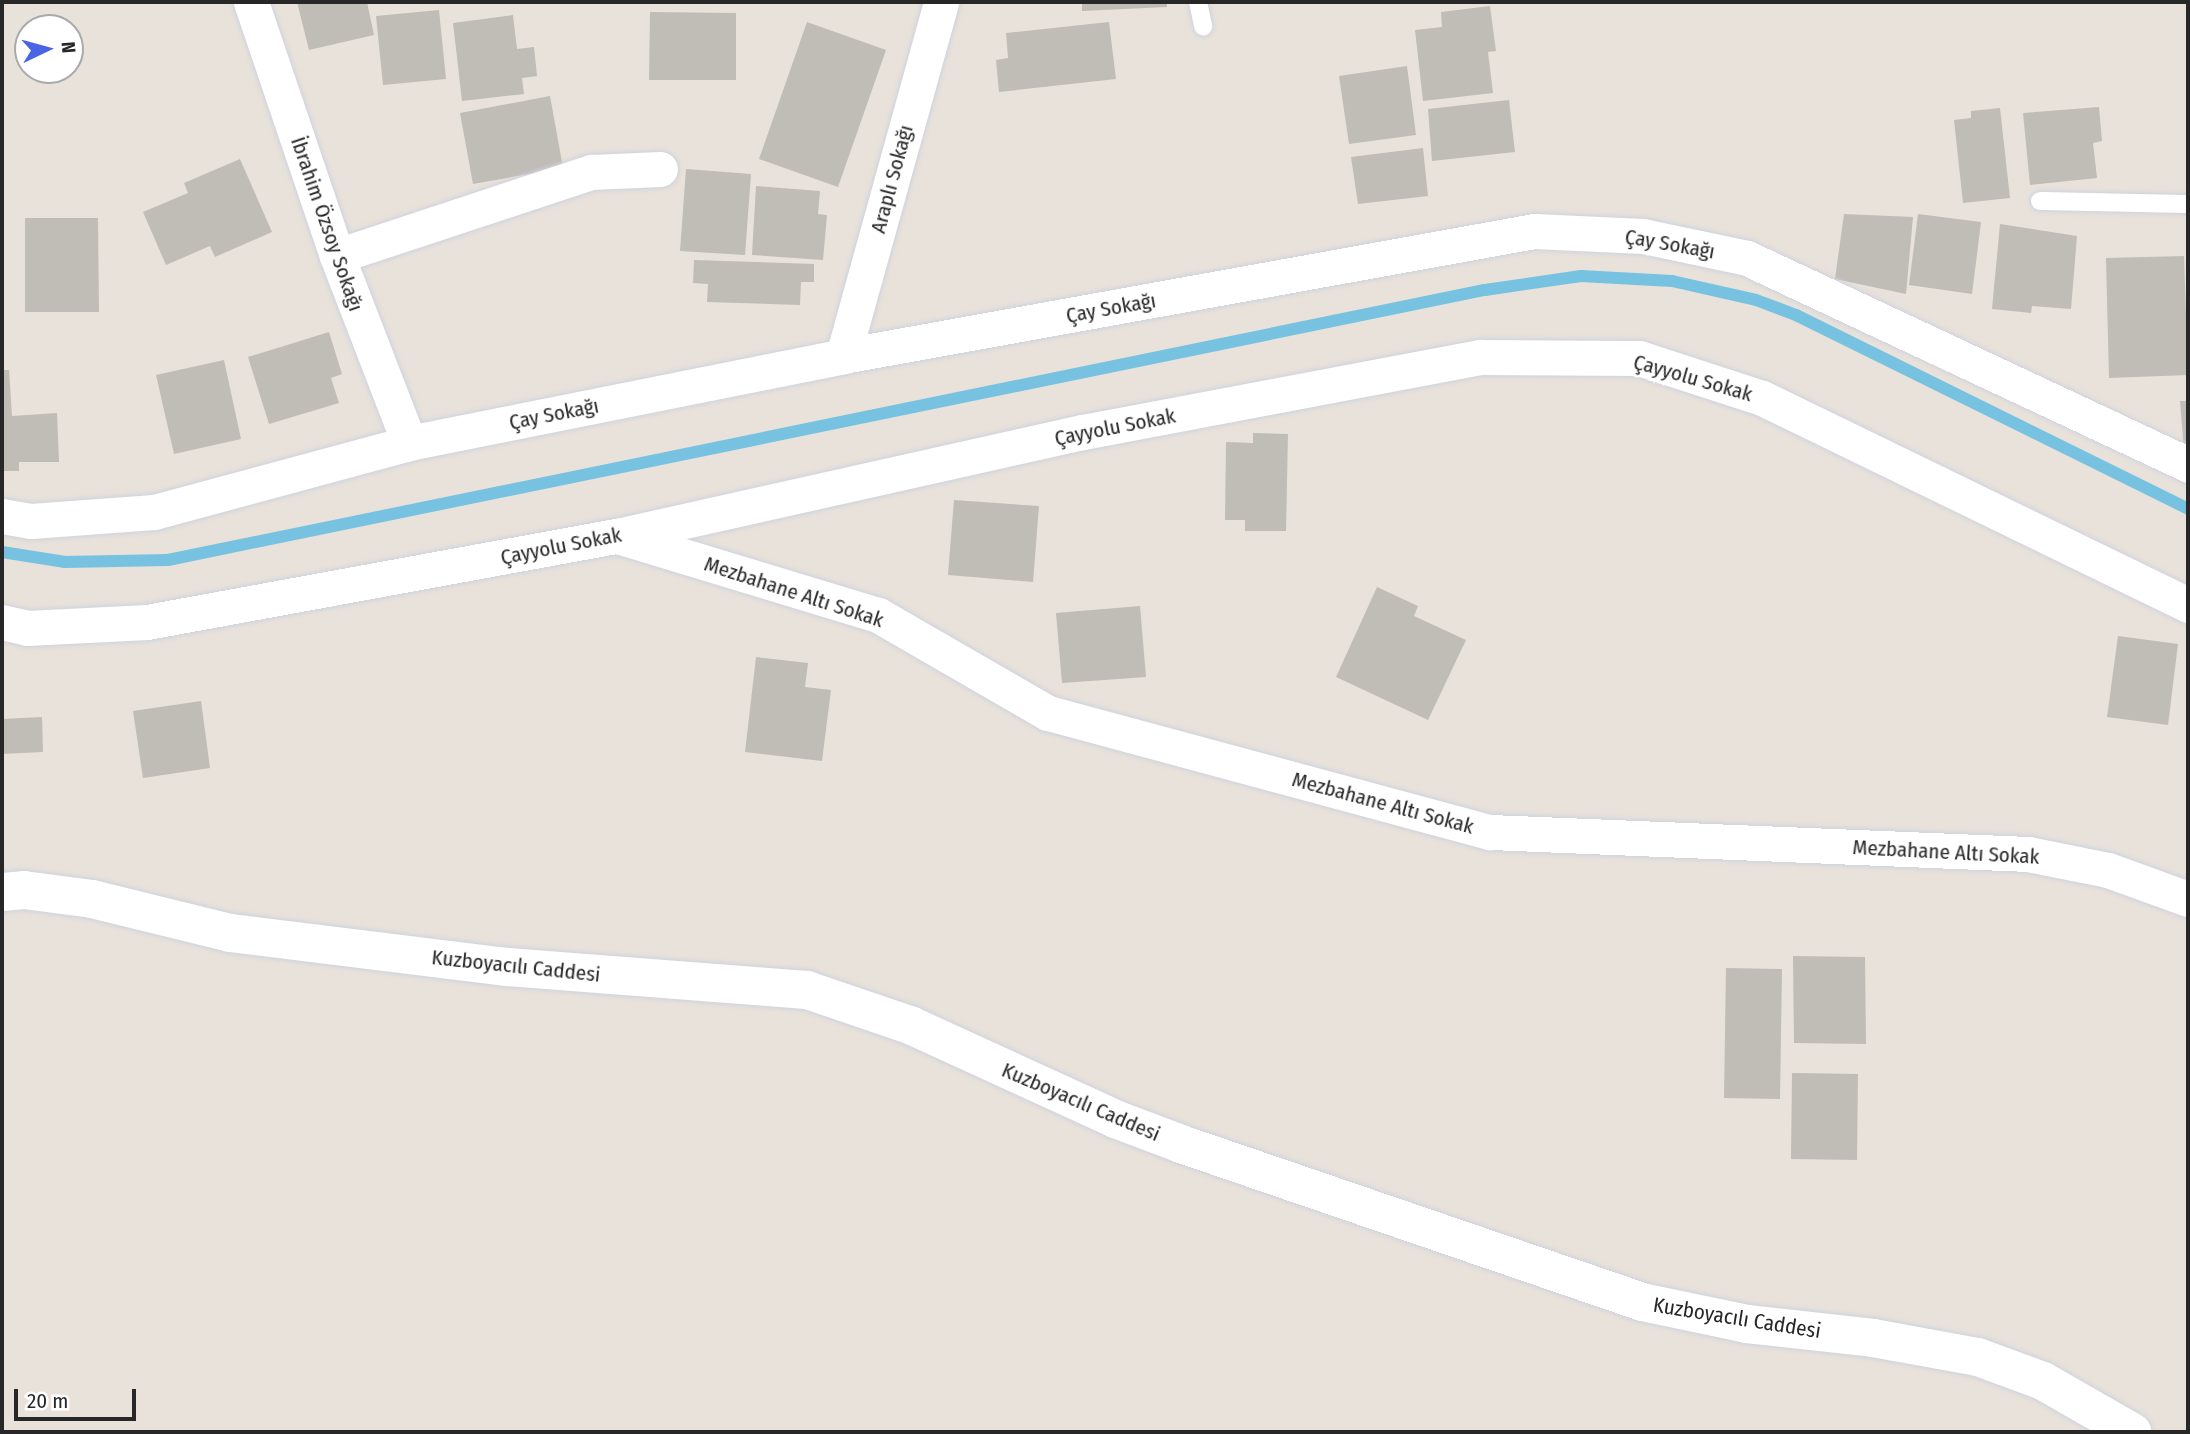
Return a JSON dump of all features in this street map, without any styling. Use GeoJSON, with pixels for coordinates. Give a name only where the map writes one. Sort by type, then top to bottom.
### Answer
{"type":"FeatureCollection","features":[{"type":"Feature","properties":{"kind":"street","name":"İbrahim Özsoy Sokağı"},"geometry":{"type":"LineString","coordinates":[[251,2],[337,256],[409,443]]}},
{"type":"Feature","properties":{"kind":"street","name":"Araplı Sokağı"},"geometry":{"type":"LineString","coordinates":[[843,356],[941,2]]}},
{"type":"Feature","properties":{"kind":"street"},"geometry":{"type":"LineString","coordinates":[[337,256],[591,172],[660,169]]}},
{"type":"Feature","properties":{"kind":"street","name":"Çay Sokağı"},"geometry":{"type":"LineString","coordinates":[[2,516],[31,522],[154,512],[409,443],[843,356],[1534,231],[1643,236],[1746,258],[2188,465]]}},
{"type":"Feature","properties":{"kind":"street","name":"Çayyolu Sokak"},"geometry":{"type":"LineString","coordinates":[[2,622],[27,628],[147,622],[617,536],[1083,432],[1480,357],[1639,358],[1762,398],[2188,605]]}},
{"type":"Feature","properties":{"kind":"street","name":"Mezbahane Altı Sokak"},"geometry":{"type":"LineString","coordinates":[[617,536],[878,615],[1048,713],[1490,832],[2028,854],[2108,870],[2188,899]]}},
{"type":"Feature","properties":{"kind":"street","name":"Kuzboyacılı Caddesi"},"geometry":{"type":"LineString","coordinates":[[2,892],[24,890],[92,899],[230,933],[507,967],[807,990],[910,1025],[1137,1128],[1642,1302],[1747,1324],[1873,1338],[1979,1357],[2043,1381],[2132,1432]]}},
{"type":"Feature","properties":{"kind":"lane"},"geometry":{"type":"LineString","coordinates":[[1198,2],[1203,26]]}},
{"type":"Feature","properties":{"kind":"lane"},"geometry":{"type":"LineString","coordinates":[[2040,201],[2188,204]]}},
{"type":"Feature","properties":{"kind":"building"},"geometry":{"type":"Polygon","coordinates":[[[297,2],[367,2],[374,35],[309,50],[297,2]]]}},
{"type":"Feature","properties":{"kind":"building"},"geometry":{"type":"Polygon","coordinates":[[[1082,2],[1167,2],[1167,7],[1082,11],[1082,2]]]}},
{"type":"Feature","properties":{"kind":"building"},"geometry":{"type":"Polygon","coordinates":[[[1490,6],[1496,51],[1488,52],[1493,93],[1423,101],[1415,30],[1442,27],[1441,12],[1490,6]]]}},
{"type":"Feature","properties":{"kind":"building"},"geometry":{"type":"Polygon","coordinates":[[[439,10],[446,79],[383,85],[376,16],[439,10]]]}},
{"type":"Feature","properties":{"kind":"building"},"geometry":{"type":"Polygon","coordinates":[[[650,12],[736,13],[736,80],[649,80],[650,12]]]}},
{"type":"Feature","properties":{"kind":"building"},"geometry":{"type":"Polygon","coordinates":[[[513,15],[517,49],[534,47],[537,76],[522,78],[524,94],[462,101],[453,23],[513,15]]]}},
{"type":"Feature","properties":{"kind":"building"},"geometry":{"type":"Polygon","coordinates":[[[807,22],[886,50],[838,187],[759,159],[807,22]]]}},
{"type":"Feature","properties":{"kind":"building"},"geometry":{"type":"Polygon","coordinates":[[[1109,22],[1116,79],[999,92],[996,60],[1008,58],[1006,33],[1109,22]]]}},
{"type":"Feature","properties":{"kind":"building"},"geometry":{"type":"Polygon","coordinates":[[[1407,66],[1416,135],[1349,144],[1339,76],[1407,66]]]}},
{"type":"Feature","properties":{"kind":"building"},"geometry":{"type":"Polygon","coordinates":[[[550,96],[563,168],[473,184],[460,113],[550,96]]]}},
{"type":"Feature","properties":{"kind":"building"},"geometry":{"type":"Polygon","coordinates":[[[1509,100],[1515,152],[1432,161],[1428,109],[1509,100]]]}},
{"type":"Feature","properties":{"kind":"building"},"geometry":{"type":"Polygon","coordinates":[[[2099,107],[2102,141],[2093,143],[2097,178],[2030,185],[2023,113],[2099,107]]]}},
{"type":"Feature","properties":{"kind":"building"},"geometry":{"type":"Polygon","coordinates":[[[2000,108],[2010,198],[1963,203],[1954,120],[1971,118],[1971,111],[2000,108]]]}},
{"type":"Feature","properties":{"kind":"building"},"geometry":{"type":"Polygon","coordinates":[[[1423,148],[1428,196],[1358,204],[1351,157],[1423,148]]]}},
{"type":"Feature","properties":{"kind":"building"},"geometry":{"type":"Polygon","coordinates":[[[240,159],[272,232],[215,257],[210,246],[166,265],[143,212],[188,193],[184,183],[240,159]]]}},
{"type":"Feature","properties":{"kind":"building"},"geometry":{"type":"Polygon","coordinates":[[[686,169],[751,174],[745,255],[680,251],[686,169]]]}},
{"type":"Feature","properties":{"kind":"building"},"geometry":{"type":"Polygon","coordinates":[[[756,186],[820,191],[818,214],[827,215],[823,260],[752,255],[756,186]]]}},
{"type":"Feature","properties":{"kind":"building"},"geometry":{"type":"Polygon","coordinates":[[[1844,214],[1913,217],[1906,294],[1835,279],[1844,214]]]}},
{"type":"Feature","properties":{"kind":"building"},"geometry":{"type":"Polygon","coordinates":[[[1918,214],[1981,222],[1972,294],[1909,285],[1918,214]]]}},
{"type":"Feature","properties":{"kind":"building"},"geometry":{"type":"Polygon","coordinates":[[[25,218],[98,218],[99,312],[25,312],[25,218]]]}},
{"type":"Feature","properties":{"kind":"building"},"geometry":{"type":"Polygon","coordinates":[[[2000,224],[2077,236],[2071,309],[2032,306],[2031,313],[1992,309],[2000,224]]]}},
{"type":"Feature","properties":{"kind":"building"},"geometry":{"type":"Polygon","coordinates":[[[2184,256],[2188,375],[2109,378],[2106,258],[2184,256]]]}},
{"type":"Feature","properties":{"kind":"building"},"geometry":{"type":"Polygon","coordinates":[[[694,260],[814,264],[814,282],[801,282],[800,305],[707,302],[708,284],[693,283],[694,260]]]}},
{"type":"Feature","properties":{"kind":"building"},"geometry":{"type":"Polygon","coordinates":[[[329,332],[342,374],[331,378],[339,403],[269,424],[248,357],[329,332]]]}},
{"type":"Feature","properties":{"kind":"building"},"geometry":{"type":"Polygon","coordinates":[[[224,360],[241,439],[174,454],[156,375],[224,360]]]}},
{"type":"Feature","properties":{"kind":"building"},"geometry":{"type":"Polygon","coordinates":[[[2,370],[9,370],[12,416],[57,413],[59,462],[19,462],[19,471],[2,471],[2,370]]]}},
{"type":"Feature","properties":{"kind":"building"},"geometry":{"type":"Polygon","coordinates":[[[2180,401],[2188,401],[2188,449],[2184,450],[2180,401]]]}},
{"type":"Feature","properties":{"kind":"building"},"geometry":{"type":"Polygon","coordinates":[[[1253,433],[1288,434],[1286,531],[1245,531],[1245,520],[1225,520],[1226,442],[1253,443],[1253,433]]]}},
{"type":"Feature","properties":{"kind":"building"},"geometry":{"type":"Polygon","coordinates":[[[954,500],[1039,506],[1033,582],[948,575],[954,500]]]}},
{"type":"Feature","properties":{"kind":"building"},"geometry":{"type":"Polygon","coordinates":[[[1377,587],[1418,606],[1414,616],[1466,640],[1428,720],[1336,677],[1377,587]]]}},
{"type":"Feature","properties":{"kind":"building"},"geometry":{"type":"Polygon","coordinates":[[[1140,606],[1146,677],[1062,683],[1056,613],[1140,606]]]}},
{"type":"Feature","properties":{"kind":"building"},"geometry":{"type":"Polygon","coordinates":[[[2118,636],[2178,644],[2168,725],[2107,717],[2118,636]]]}},
{"type":"Feature","properties":{"kind":"building"},"geometry":{"type":"Polygon","coordinates":[[[756,657],[808,663],[805,687],[831,690],[822,761],[745,752],[756,657]]]}},
{"type":"Feature","properties":{"kind":"building"},"geometry":{"type":"Polygon","coordinates":[[[201,701],[210,768],[143,778],[133,711],[201,701]]]}},
{"type":"Feature","properties":{"kind":"building"},"geometry":{"type":"Polygon","coordinates":[[[42,717],[43,752],[2,754],[2,719],[42,717]]]}},
{"type":"Feature","properties":{"kind":"building"},"geometry":{"type":"Polygon","coordinates":[[[1793,956],[1865,957],[1866,1044],[1794,1043],[1793,956]]]}},
{"type":"Feature","properties":{"kind":"building"},"geometry":{"type":"Polygon","coordinates":[[[1726,968],[1782,969],[1780,1099],[1724,1098],[1726,968]]]}},
{"type":"Feature","properties":{"kind":"building"},"geometry":{"type":"Polygon","coordinates":[[[1792,1073],[1858,1074],[1857,1160],[1791,1159],[1792,1073]]]}},
{"type":"Feature","properties":{"kind":"waterway"},"geometry":{"type":"LineString","coordinates":[[2,552],[65,562],[168,560],[1485,290],[1581,276],[1672,281],[1756,300],[1796,315],[2188,509]]}}]}
